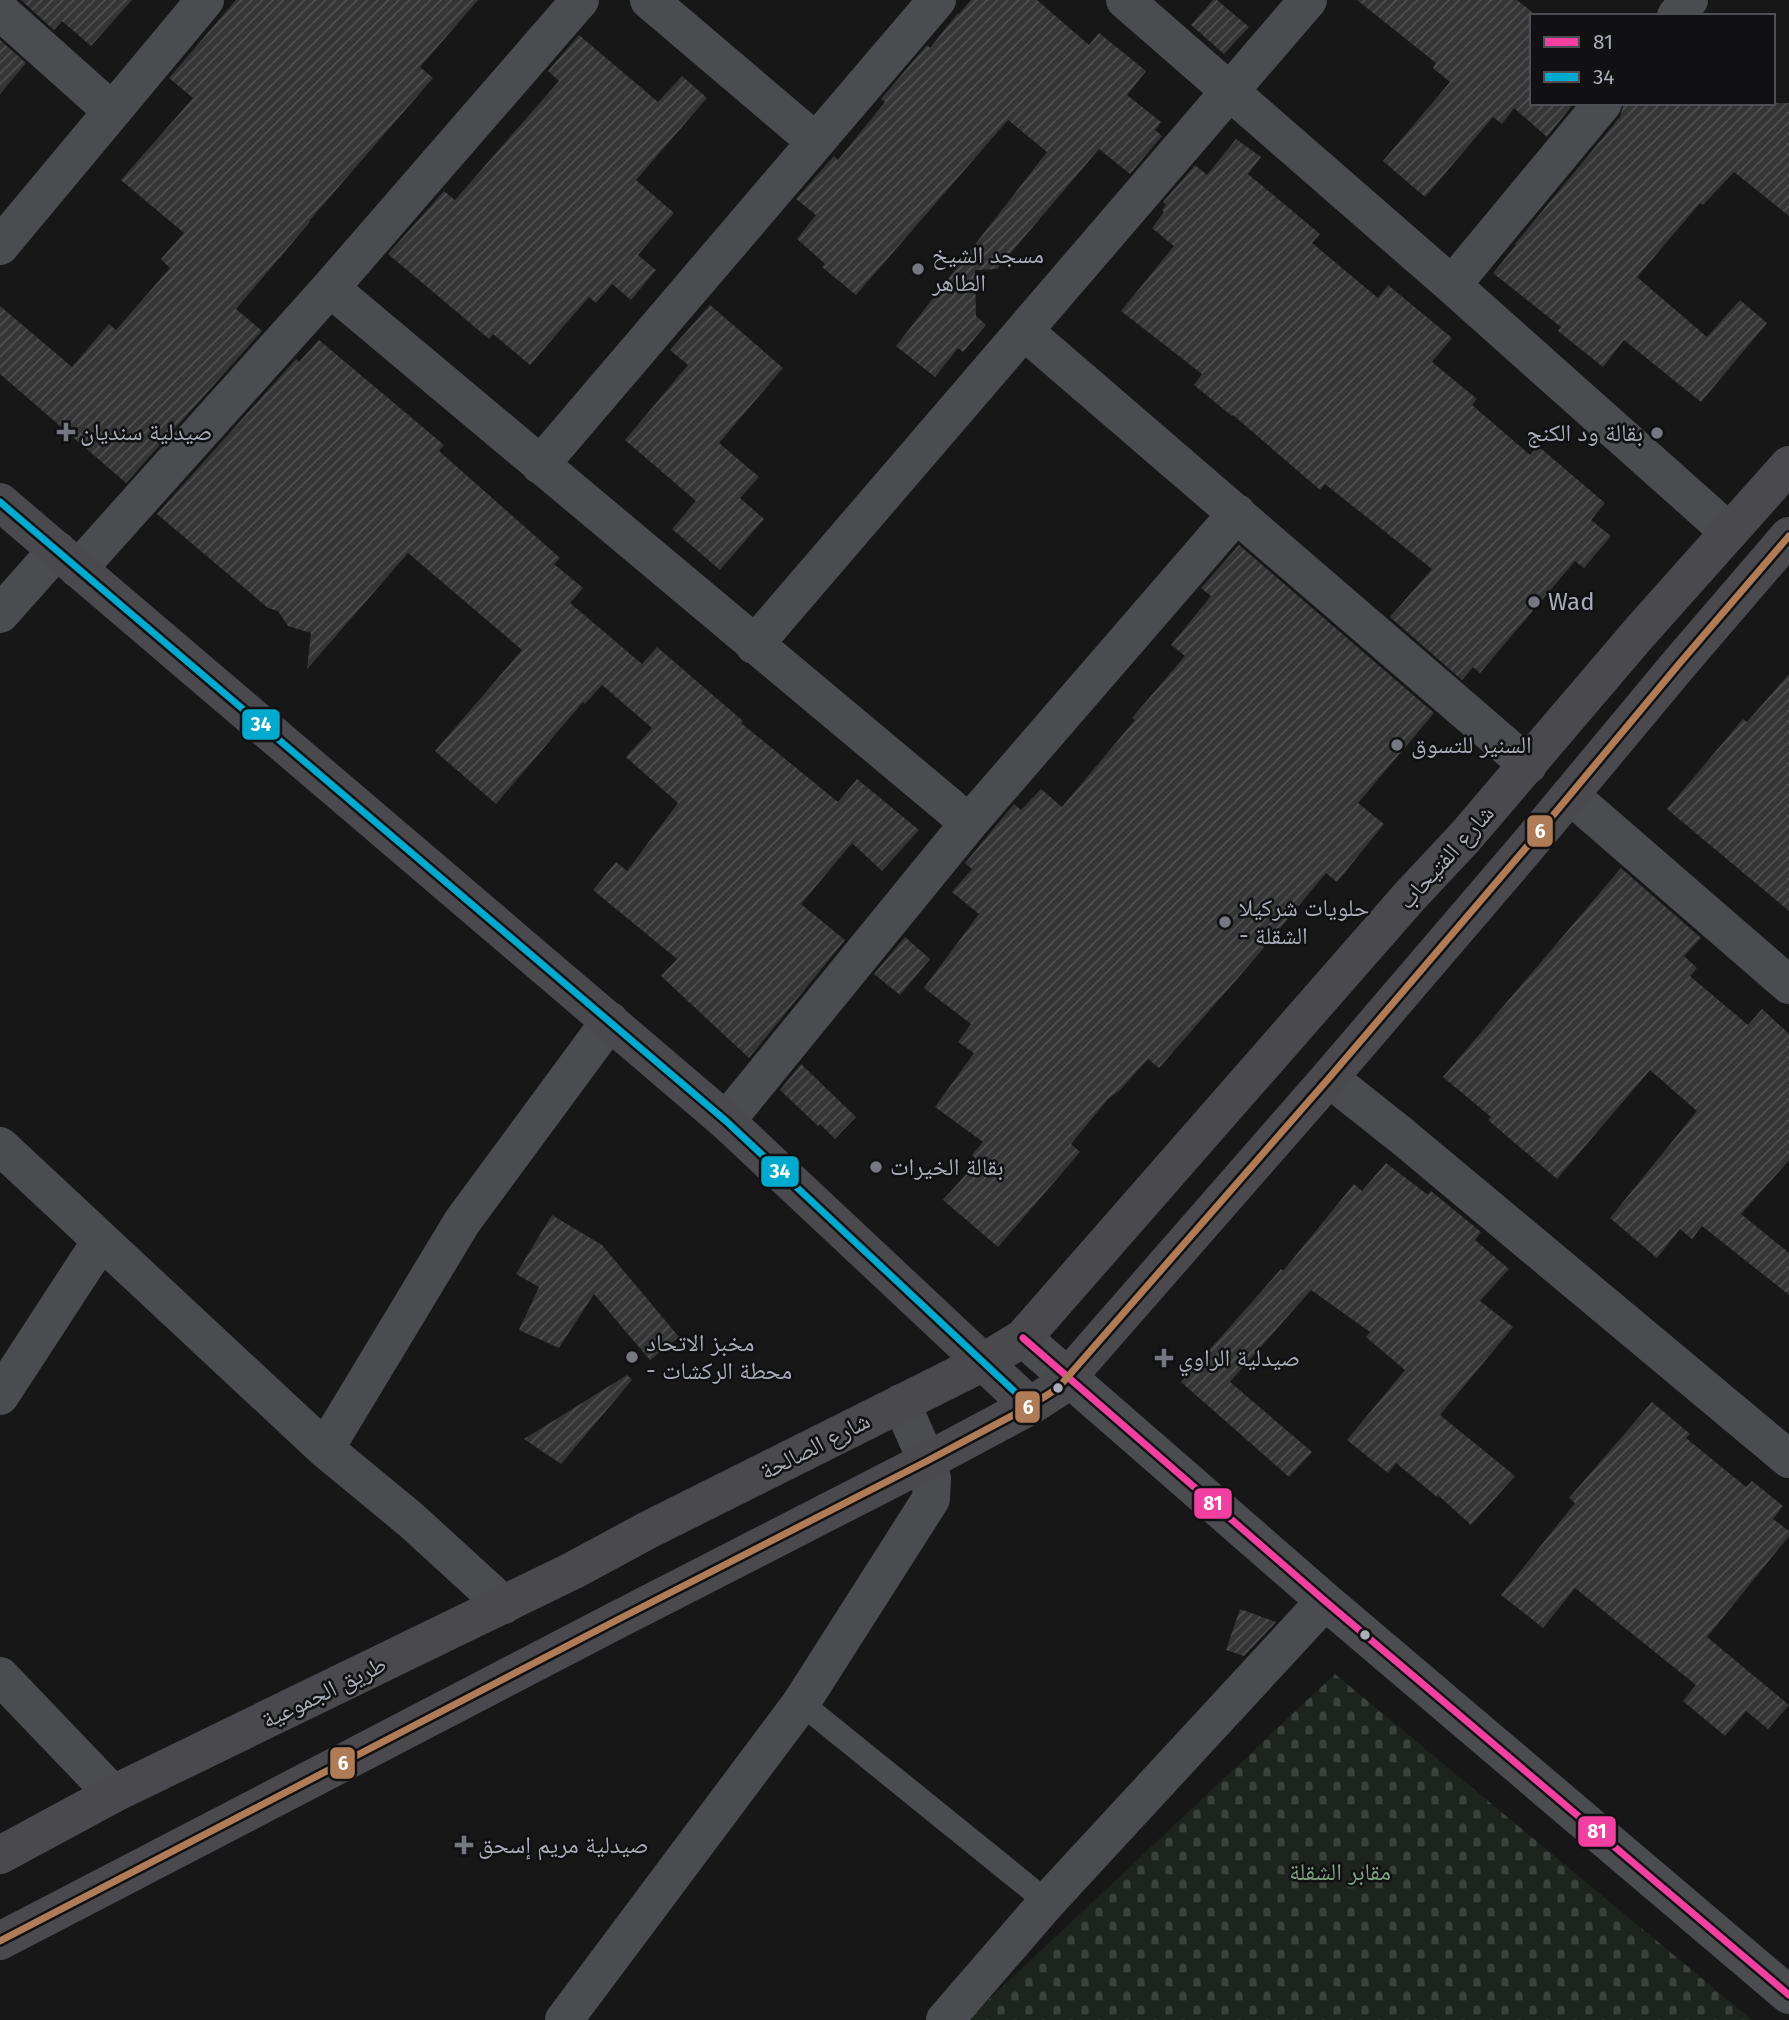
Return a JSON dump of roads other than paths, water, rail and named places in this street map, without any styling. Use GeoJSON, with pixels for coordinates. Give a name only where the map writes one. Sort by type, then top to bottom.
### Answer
{"type":"FeatureCollection","features":[{"type":"Feature","properties":{"kind":"main road","name":"شارع الفتيحاب"},"geometry":{"type":"LineString","coordinates":[[982,1363],[1023,1338],[1789,465]]}},
{"type":"Feature","properties":{"kind":"main road"},"geometry":{"type":"LineString","coordinates":[[0,502],[726,1121],[1030,1406]]}},
{"type":"Feature","properties":{"kind":"main road"},"geometry":{"type":"LineString","coordinates":[[0,1941],[928,1461],[1047,1396],[1068,1378],[1329,1078],[1789,536]]}},
{"type":"Feature","properties":{"kind":"main road","name":"شارع الصالحة"},"geometry":{"type":"LineString","coordinates":[[648,1530],[982,1363]]}},
{"type":"Feature","properties":{"kind":"main road","name":"طريق الجموعية"},"geometry":{"type":"LineString","coordinates":[[0,1855],[113,1794],[575,1570],[648,1530]]}},
{"type":"Feature","properties":{"kind":"street"},"geometry":{"type":"LineString","coordinates":[[0,246],[205,0]]}},
{"type":"Feature","properties":{"kind":"street"},"geometry":{"type":"LineString","coordinates":[[0,614],[67,559],[330,288],[580,0]]}},
{"type":"Feature","properties":{"kind":"street"},"geometry":{"type":"LineString","coordinates":[[649,0],[816,142]]}},
{"type":"Feature","properties":{"kind":"street"},"geometry":{"type":"LineString","coordinates":[[540,465],[937,0]]}},
{"type":"Feature","properties":{"kind":"street"},"geometry":{"type":"LineString","coordinates":[[1125,0],[1452,285],[1729,532]]}},
{"type":"Feature","properties":{"kind":"street"},"geometry":{"type":"LineString","coordinates":[[754,645],[1308,0]]}},
{"type":"Feature","properties":{"kind":"street"},"geometry":{"type":"LineString","coordinates":[[0,11],[112,111]]}},
{"type":"Feature","properties":{"kind":"street"},"geometry":{"type":"LineString","coordinates":[[1452,285],[1601,105]]}},
{"type":"Feature","properties":{"kind":"street"},"geometry":{"type":"LineString","coordinates":[[330,288],[969,824]]}},
{"type":"Feature","properties":{"kind":"street"},"geometry":{"type":"LineString","coordinates":[[1024,331],[1528,765]]}},
{"type":"Feature","properties":{"kind":"street"},"geometry":{"type":"LineString","coordinates":[[726,1121],[969,824],[1237,513]]}},
{"type":"Feature","properties":{"kind":"street"},"geometry":{"type":"LineString","coordinates":[[1570,795],[1789,985]]}},
{"type":"Feature","properties":{"kind":"street"},"geometry":{"type":"LineString","coordinates":[[326,1449],[461,1222],[610,1021]]}},
{"type":"Feature","properties":{"kind":"street"},"geometry":{"type":"LineString","coordinates":[[1329,1078],[1789,1460]]}},
{"type":"Feature","properties":{"kind":"street"},"geometry":{"type":"LineString","coordinates":[[0,1146],[326,1449],[411,1520],[504,1605]]}},
{"type":"Feature","properties":{"kind":"street"},"geometry":{"type":"LineString","coordinates":[[0,1396],[101,1241]]}},
{"type":"Feature","properties":{"kind":"street"},"geometry":{"type":"LineString","coordinates":[[1023,1338],[1325,1601],[1789,1996]]}},
{"type":"Feature","properties":{"kind":"street"},"geometry":{"type":"LineString","coordinates":[[564,2020],[801,1703],[931,1499],[932,1478],[928,1461],[901,1403]]}},
{"type":"Feature","properties":{"kind":"street"},"geometry":{"type":"LineString","coordinates":[[944,2020],[1047,1902],[1325,1601]]}},
{"type":"Feature","properties":{"kind":"street"},"geometry":{"type":"LineString","coordinates":[[0,1676],[113,1794]]}},
{"type":"Feature","properties":{"kind":"lane"},"geometry":{"type":"LineString","coordinates":[[801,1703],[1047,1902]]}},
{"type":"Feature","properties":{"kind":"place","name":"مسجد الشيخ الطاهر"},"geometry":{"type":"Point","coordinates":[918,269]}},
{"type":"Feature","properties":{"kind":"place","name":"صيدلية سنديان"},"geometry":{"type":"Point","coordinates":[66,432]}},
{"type":"Feature","properties":{"kind":"place","name":"بقالة ود الكنج"},"geometry":{"type":"Point","coordinates":[1657,433]}},
{"type":"Feature","properties":{"kind":"place","name":"Wad"},"geometry":{"type":"Point","coordinates":[1534,602]}},
{"type":"Feature","properties":{"kind":"place","name":"السنير للتسوق"},"geometry":{"type":"Point","coordinates":[1397,745]}},
{"type":"Feature","properties":{"kind":"place","name":"حلويات شركيلا - الشقلة"},"geometry":{"type":"Point","coordinates":[1225,922]}},
{"type":"Feature","properties":{"kind":"place","name":"بقالة الخيرات"},"geometry":{"type":"Point","coordinates":[876,1167]}},
{"type":"Feature","properties":{"kind":"place","name":"مخبز الاتحاد - محطة الركشات"},"geometry":{"type":"Point","coordinates":[632,1357]}},
{"type":"Feature","properties":{"kind":"place","name":"صيدلية الراوي"},"geometry":{"type":"Point","coordinates":[1164,1358]}},
{"type":"Feature","properties":{"kind":"place","name":"صيدلية مريم إسحق"},"geometry":{"type":"Point","coordinates":[464,1845]}},
{"type":"Feature","properties":{"kind":"park label","name":"مقابر الشقلة"},"geometry":{"type":"Point","coordinates":[1340,1872]}}]}
